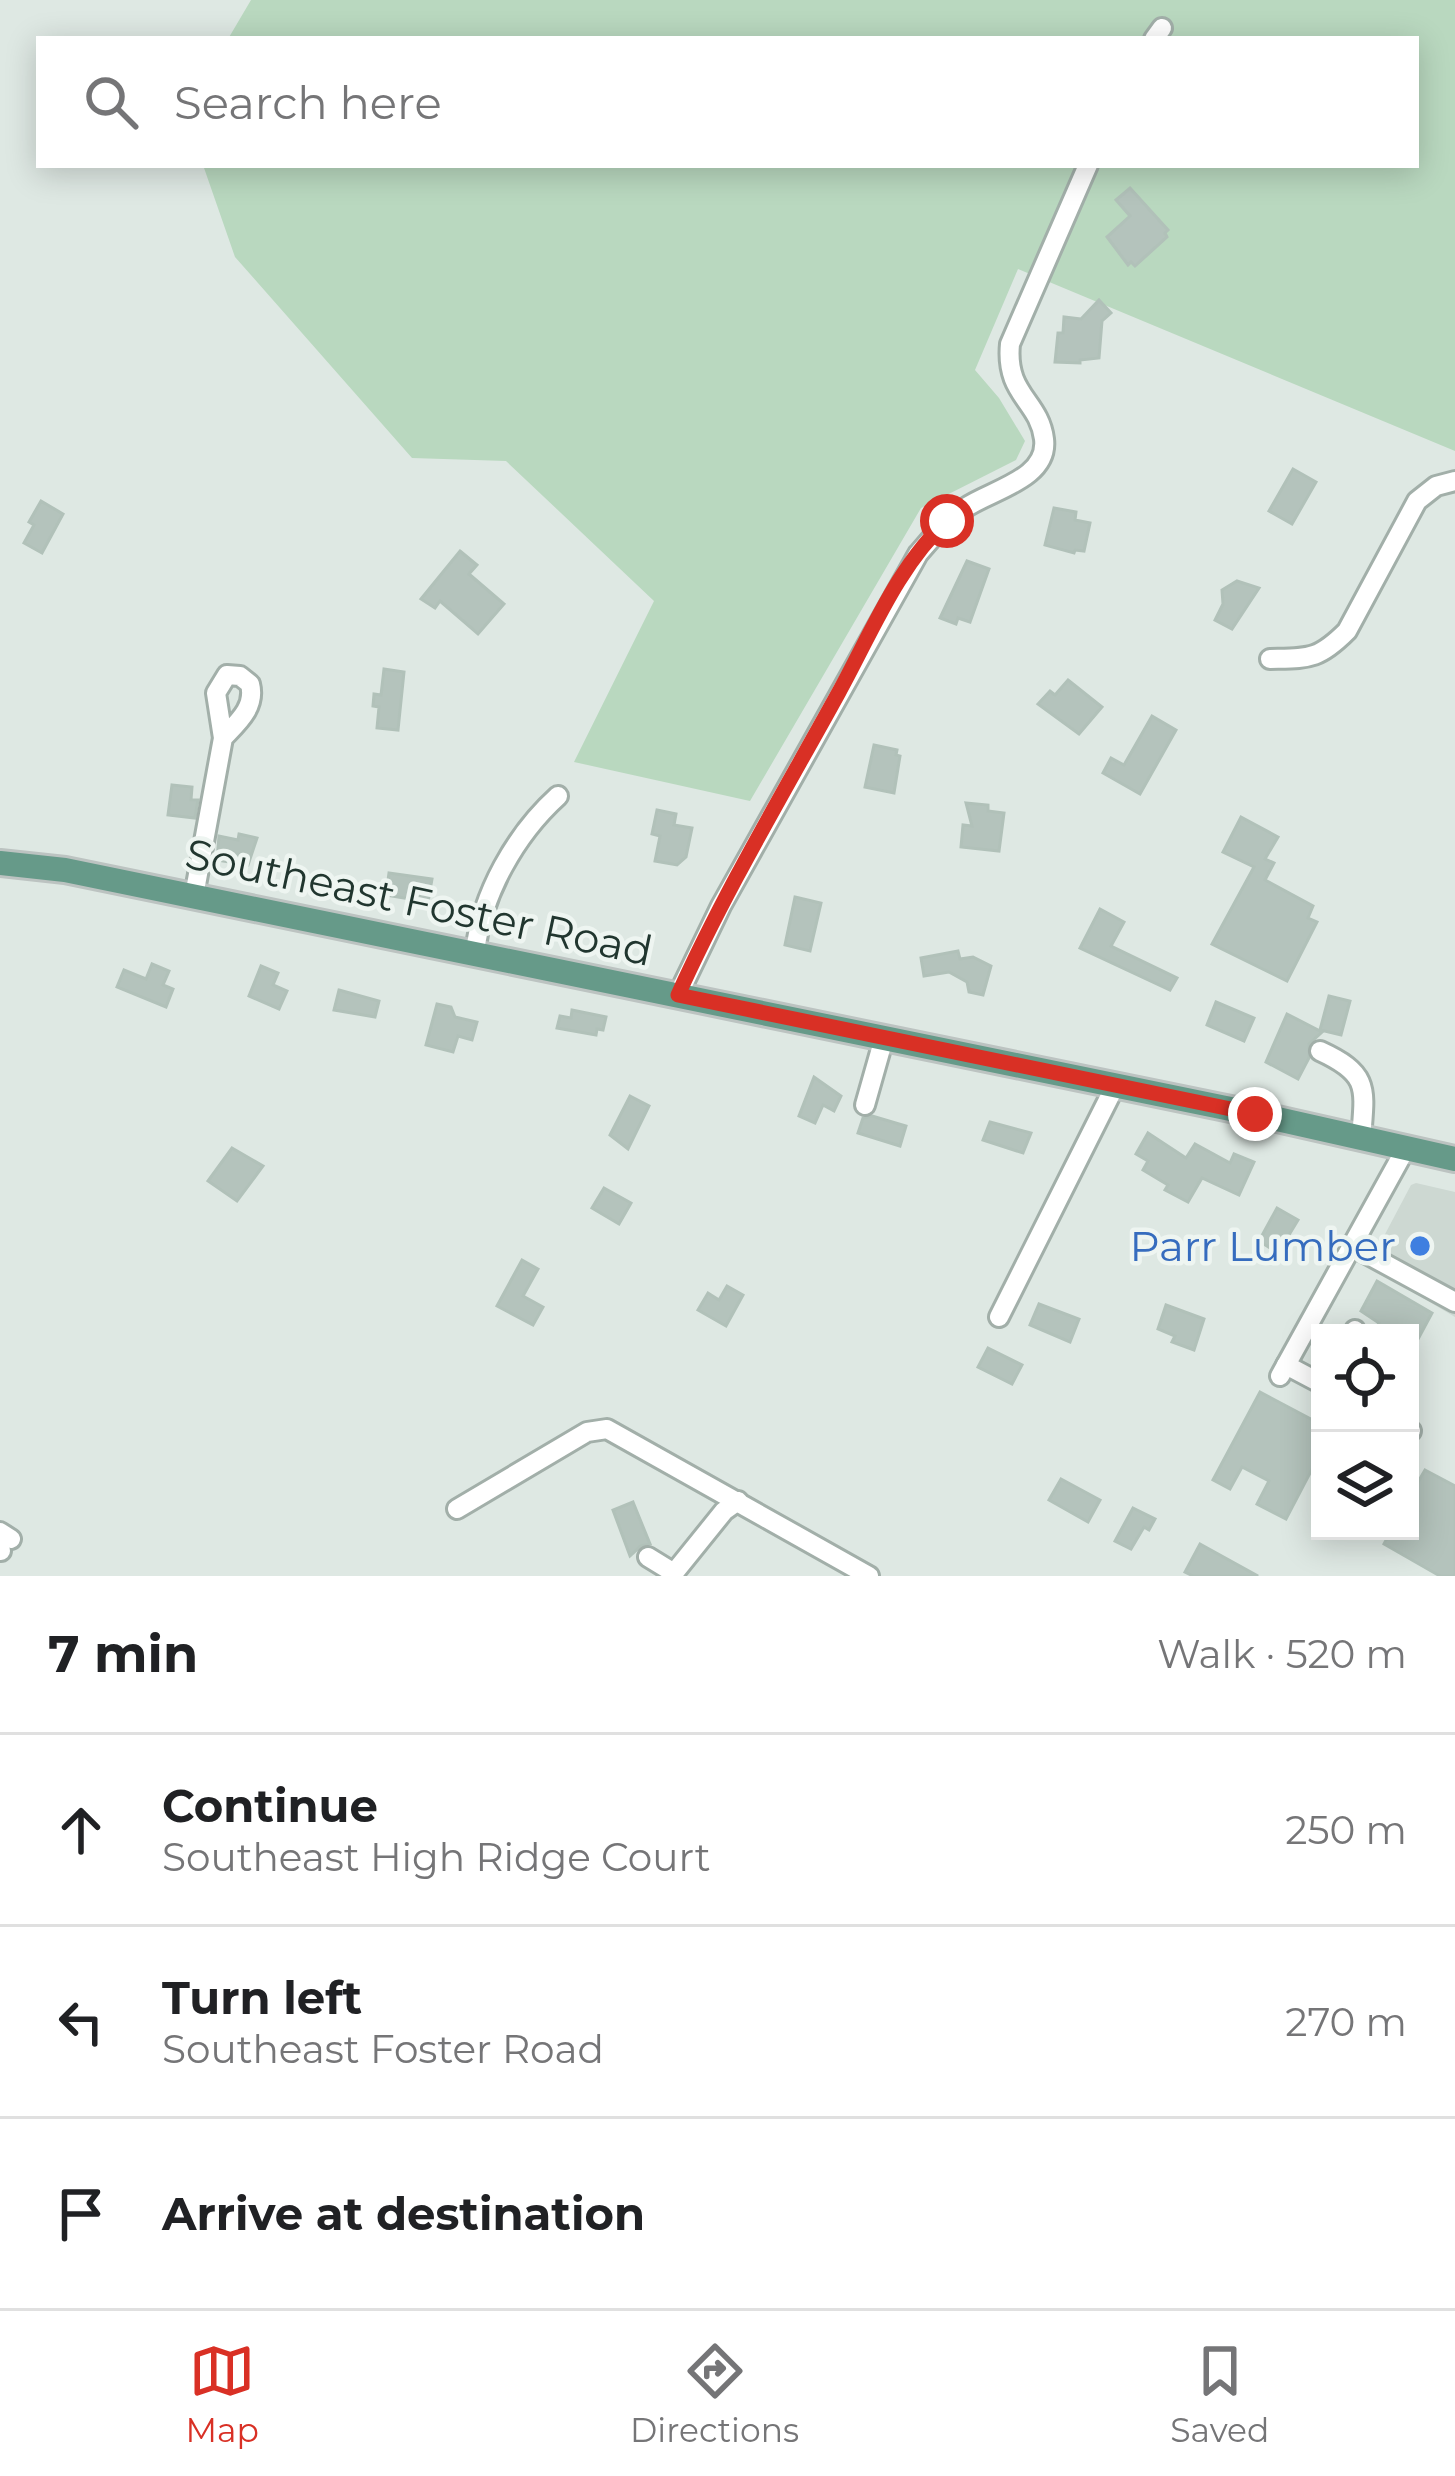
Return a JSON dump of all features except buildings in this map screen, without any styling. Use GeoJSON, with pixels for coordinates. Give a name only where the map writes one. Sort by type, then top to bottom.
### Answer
{"type":"FeatureCollection","features":[{"type":"Feature","properties":{"kind":"main road","name":"Southeast Foster Road"},"geometry":{"type":"LineString","coordinates":[[0,863],[64,870],[475,952],[1455,1159]]}},
{"type":"Feature","properties":{"kind":"street"},"geometry":{"type":"LineString","coordinates":[[678,995],[721,906],[919,554],[943,524],[1034,470],[1042,457],[1045,442],[1040,425],[1009,373],[1010,344],[1087,168]]}},
{"type":"Feature","properties":{"kind":"street"},"geometry":{"type":"LineString","coordinates":[[1270,659],[1317,658],[1331,647],[1346,632],[1417,501],[1436,486],[1455,481]]}},
{"type":"Feature","properties":{"kind":"street"},"geometry":{"type":"LineString","coordinates":[[194,896],[223,738]]}},
{"type":"Feature","properties":{"kind":"street"},"geometry":{"type":"LineString","coordinates":[[475,952],[485,909],[508,859],[533,819],[558,796]]}},
{"type":"Feature","properties":{"kind":"street"},"geometry":{"type":"LineString","coordinates":[[865,1105],[884,1037]]}},
{"type":"Feature","properties":{"kind":"street"},"geometry":{"type":"LineString","coordinates":[[1320,1051],[1350,1067],[1360,1079],[1366,1096],[1361,1138]]}},
{"type":"Feature","properties":{"kind":"street"},"geometry":{"type":"LineString","coordinates":[[999,1317],[1115,1085]]}},
{"type":"Feature","properties":{"kind":"street"},"geometry":{"type":"LineString","coordinates":[[1311,1380],[1283,1370],[1406,1148]]}},
{"type":"Feature","properties":{"kind":"street"},"geometry":{"type":"LineString","coordinates":[[1352,1246],[1455,1302]]}},
{"type":"Feature","properties":{"kind":"street"},"geometry":{"type":"LineString","coordinates":[[458,1509],[587,1432],[607,1429],[869,1576]]}},
{"type":"Feature","properties":{"kind":"street"},"geometry":{"type":"LineString","coordinates":[[648,1557],[674,1573],[724,1511],[738,1501]]}},
{"type":"Feature","properties":{"kind":"shaded area","name":"Parr Lumber"},"geometry":{"type":"Polygon","coordinates":[[[1416,1183],[1455,1192],[1455,1317],[1379,1272],[1388,1254],[1383,1238],[1416,1183]]]}},
{"type":"Feature","properties":{"kind":"green space"},"geometry":{"type":"Polygon","coordinates":[[[251,0],[1455,0],[1455,451],[1018,269],[975,370],[1025,441],[1016,460],[921,508],[750,801],[574,762],[654,601],[506,461],[412,458],[235,257],[204,168],[1419,168],[1419,36],[230,36],[251,0]]]}},
{"type":"Feature","properties":{"kind":"place","name":"Parr Lumber"},"geometry":{"type":"Point","coordinates":[1420,1246]}},
{"type":"Feature","properties":{"kind":"route"},"geometry":{"type":"LineString","coordinates":[[947,521],[898,586],[721,906],[678,995],[1255,1114]]}}]}
